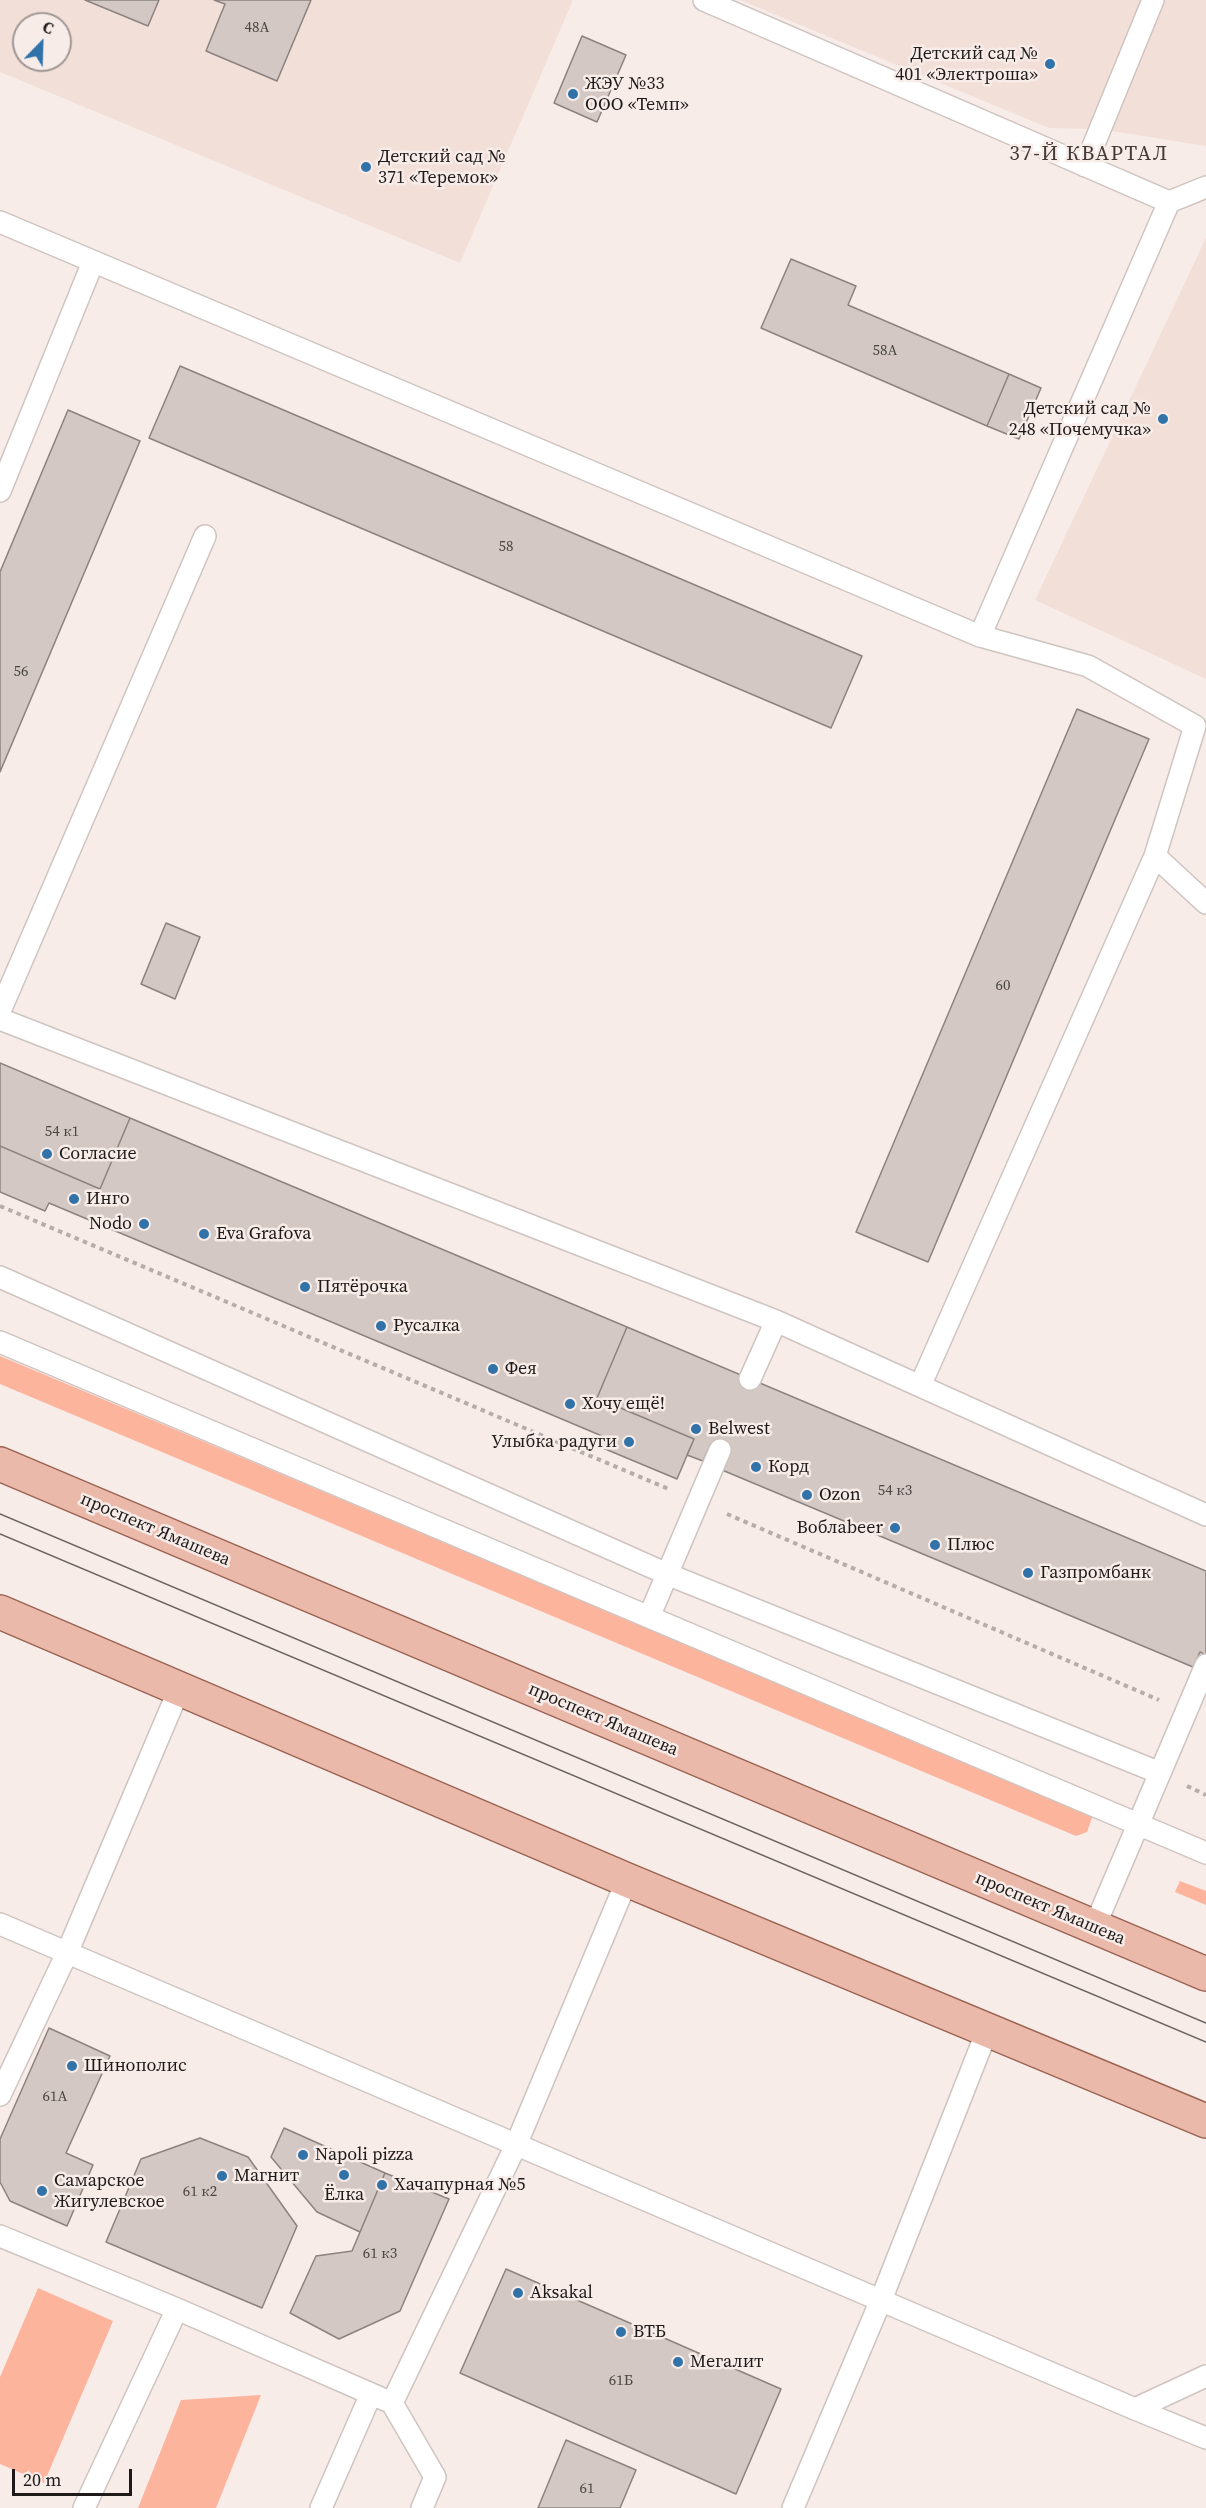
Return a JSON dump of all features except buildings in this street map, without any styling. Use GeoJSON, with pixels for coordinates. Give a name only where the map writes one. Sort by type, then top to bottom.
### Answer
{"type":"FeatureCollection","features":[{"type":"Feature","properties":{"kind":"main road","name":"проспект Ямашева"},"geometry":{"type":"LineString","coordinates":[[0,1464],[1206,1974]]}},
{"type":"Feature","properties":{"kind":"main road"},"geometry":{"type":"LineString","coordinates":[[0,1612],[627,1880],[1206,2121]]}},
{"type":"Feature","properties":{"kind":"lane"},"geometry":{"type":"LineString","coordinates":[[704,0],[1168,202],[1206,187]]}},
{"type":"Feature","properties":{"kind":"lane"},"geometry":{"type":"LineString","coordinates":[[1085,166],[1153,0]]}},
{"type":"Feature","properties":{"kind":"lane"},"geometry":{"type":"LineString","coordinates":[[980,636],[1168,202]]}},
{"type":"Feature","properties":{"kind":"lane"},"geometry":{"type":"LineString","coordinates":[[0,222],[980,636],[1088,666],[1194,726],[1155,856],[920,1386]]}},
{"type":"Feature","properties":{"kind":"lane"},"geometry":{"type":"LineString","coordinates":[[0,491],[93,262]]}},
{"type":"Feature","properties":{"kind":"lane"},"geometry":{"type":"LineString","coordinates":[[0,1011],[205,536]]}},
{"type":"Feature","properties":{"kind":"lane"},"geometry":{"type":"LineString","coordinates":[[1155,856],[1206,903]]}},
{"type":"Feature","properties":{"kind":"lane"},"geometry":{"type":"LineString","coordinates":[[0,1020],[776,1321],[1206,1515]]}},
{"type":"Feature","properties":{"kind":"lane"},"geometry":{"type":"LineString","coordinates":[[0,1277],[667,1575],[1160,1773]]}},
{"type":"Feature","properties":{"kind":"lane"},"geometry":{"type":"LineString","coordinates":[[750,1379],[776,1321]]}},
{"type":"Feature","properties":{"kind":"lane"},"geometry":{"type":"LineString","coordinates":[[0,1342],[1206,1853]]}},
{"type":"Feature","properties":{"kind":"lane"},"geometry":{"type":"LineString","coordinates":[[649,1617],[720,1450]]}},
{"type":"Feature","properties":{"kind":"lane"},"geometry":{"type":"LineString","coordinates":[[1094,1928],[1206,1665]]}},
{"type":"Feature","properties":{"kind":"lane"},"geometry":{"type":"LineString","coordinates":[[0,2095],[67,1953],[180,1687]]}},
{"type":"Feature","properties":{"kind":"lane"},"geometry":{"type":"LineString","coordinates":[[392,2403],[516,2145],[627,1880]]}},
{"type":"Feature","properties":{"kind":"lane"},"geometry":{"type":"LineString","coordinates":[[0,1924],[1206,2438]]}},
{"type":"Feature","properties":{"kind":"lane"},"geometry":{"type":"LineString","coordinates":[[792,2508],[881,2300],[987,2031]]}},
{"type":"Feature","properties":{"kind":"lane"},"geometry":{"type":"LineString","coordinates":[[0,2236],[177,2309],[392,2403],[435,2477],[422,2508]]}},
{"type":"Feature","properties":{"kind":"lane"},"geometry":{"type":"LineString","coordinates":[[84,2508],[177,2309]]}},
{"type":"Feature","properties":{"kind":"lane"},"geometry":{"type":"LineString","coordinates":[[1135,2409],[1206,2376]]}},
{"type":"Feature","properties":{"kind":"lane"},"geometry":{"type":"LineString","coordinates":[[321,2508],[371,2394]]}},
{"type":"Feature","properties":{"kind":"path"},"geometry":{"type":"LineString","coordinates":[[0,1206],[1187,1712]]}},
{"type":"Feature","properties":{"kind":"shaded area","name":"Детский сад № 371 «Теремок»"},"geometry":{"type":"Polygon","coordinates":[[[0,0],[573,0],[460,263],[0,72],[0,0]]]}},
{"type":"Feature","properties":{"kind":"shaded area","name":"Детский сад № 401 «Электроша»"},"geometry":{"type":"Polygon","coordinates":[[[740,0],[1206,0],[1206,146],[1099,129],[1049,128],[740,0]]]}},
{"type":"Feature","properties":{"kind":"shaded area","name":"Детский сад № 248 «Почемучка»"},"geometry":{"type":"Polygon","coordinates":[[[1206,238],[1206,679],[1035,600],[1206,238]]]}},
{"type":"Feature","properties":{"kind":"shaded area"},"geometry":{"type":"Polygon","coordinates":[[[0,1356],[1093,1815],[1087,1832],[1076,1836],[0,1384],[0,1356]]]}},
{"type":"Feature","properties":{"kind":"shaded area"},"geometry":{"type":"Polygon","coordinates":[[[1180,1881],[1206,1891],[1206,1905],[1175,1892],[1180,1881]]]}},
{"type":"Feature","properties":{"kind":"shaded area"},"geometry":{"type":"Polygon","coordinates":[[[38,2288],[113,2321],[44,2483],[0,2464],[0,2377],[38,2288]]]}},
{"type":"Feature","properties":{"kind":"shaded area"},"geometry":{"type":"Polygon","coordinates":[[[261,2395],[216,2508],[138,2508],[181,2400],[261,2395]]]}},
{"type":"Feature","properties":{"kind":"tram line"},"geometry":{"type":"LineString","coordinates":[[0,1514],[1206,2023]]}},
{"type":"Feature","properties":{"kind":"tram line"},"geometry":{"type":"LineString","coordinates":[[0,1534],[1206,2042]]}},
{"type":"Feature","properties":{"kind":"place","name":"Детский сад № 401 «Электроша»"},"geometry":{"type":"Point","coordinates":[1050,64]}},
{"type":"Feature","properties":{"kind":"place","name":"ЖЭУ №33 ООО «Темп»"},"geometry":{"type":"Point","coordinates":[573,94]}},
{"type":"Feature","properties":{"kind":"place","name":"Детский сад № 371 «Теремок»"},"geometry":{"type":"Point","coordinates":[366,167]}},
{"type":"Feature","properties":{"kind":"place","name":"Детский сад № 248 «Почемучка»"},"geometry":{"type":"Point","coordinates":[1163,419]}},
{"type":"Feature","properties":{"kind":"place","name":"Согласие"},"geometry":{"type":"Point","coordinates":[47,1154]}},
{"type":"Feature","properties":{"kind":"place","name":"Инго"},"geometry":{"type":"Point","coordinates":[74,1199]}},
{"type":"Feature","properties":{"kind":"place","name":"Nodo"},"geometry":{"type":"Point","coordinates":[144,1224]}},
{"type":"Feature","properties":{"kind":"place","name":"Eva Grafova"},"geometry":{"type":"Point","coordinates":[204,1234]}},
{"type":"Feature","properties":{"kind":"place","name":"Пятёрочка"},"geometry":{"type":"Point","coordinates":[305,1287]}},
{"type":"Feature","properties":{"kind":"place","name":"Русалка"},"geometry":{"type":"Point","coordinates":[381,1326]}},
{"type":"Feature","properties":{"kind":"place","name":"Фея"},"geometry":{"type":"Point","coordinates":[493,1369]}},
{"type":"Feature","properties":{"kind":"place","name":"Хочу ещё!"},"geometry":{"type":"Point","coordinates":[570,1404]}},
{"type":"Feature","properties":{"kind":"place","name":"Belwest"},"geometry":{"type":"Point","coordinates":[696,1429]}},
{"type":"Feature","properties":{"kind":"place","name":"Улыбка радуги"},"geometry":{"type":"Point","coordinates":[629,1442]}},
{"type":"Feature","properties":{"kind":"place","name":"Корд"},"geometry":{"type":"Point","coordinates":[756,1467]}},
{"type":"Feature","properties":{"kind":"place","name":"Ozon"},"geometry":{"type":"Point","coordinates":[807,1495]}},
{"type":"Feature","properties":{"kind":"place","name":"Воблаbeer"},"geometry":{"type":"Point","coordinates":[895,1528]}},
{"type":"Feature","properties":{"kind":"place","name":"Плюс"},"geometry":{"type":"Point","coordinates":[935,1545]}},
{"type":"Feature","properties":{"kind":"place","name":"Газпромбанк"},"geometry":{"type":"Point","coordinates":[1028,1573]}},
{"type":"Feature","properties":{"kind":"place","name":"Шинополис"},"geometry":{"type":"Point","coordinates":[72,2066]}},
{"type":"Feature","properties":{"kind":"place","name":"Napoli pizza"},"geometry":{"type":"Point","coordinates":[303,2155]}},
{"type":"Feature","properties":{"kind":"place","name":"Ёлка"},"geometry":{"type":"Point","coordinates":[344,2175]}},
{"type":"Feature","properties":{"kind":"place","name":"Магнит"},"geometry":{"type":"Point","coordinates":[222,2176]}},
{"type":"Feature","properties":{"kind":"place","name":"Хачапурная №5"},"geometry":{"type":"Point","coordinates":[382,2185]}},
{"type":"Feature","properties":{"kind":"place","name":"Самарское Жигулевское"},"geometry":{"type":"Point","coordinates":[42,2191]}},
{"type":"Feature","properties":{"kind":"place","name":"Aksakal"},"geometry":{"type":"Point","coordinates":[518,2293]}},
{"type":"Feature","properties":{"kind":"place","name":"ВТБ"},"geometry":{"type":"Point","coordinates":[621,2332]}},
{"type":"Feature","properties":{"kind":"place","name":"Мегалит"},"geometry":{"type":"Point","coordinates":[678,2362]}},
{"type":"Feature","properties":{"kind":"district","name":"37-Й КВАРТАЛ"},"geometry":{"type":"Point","coordinates":[1089,155]}}]}
